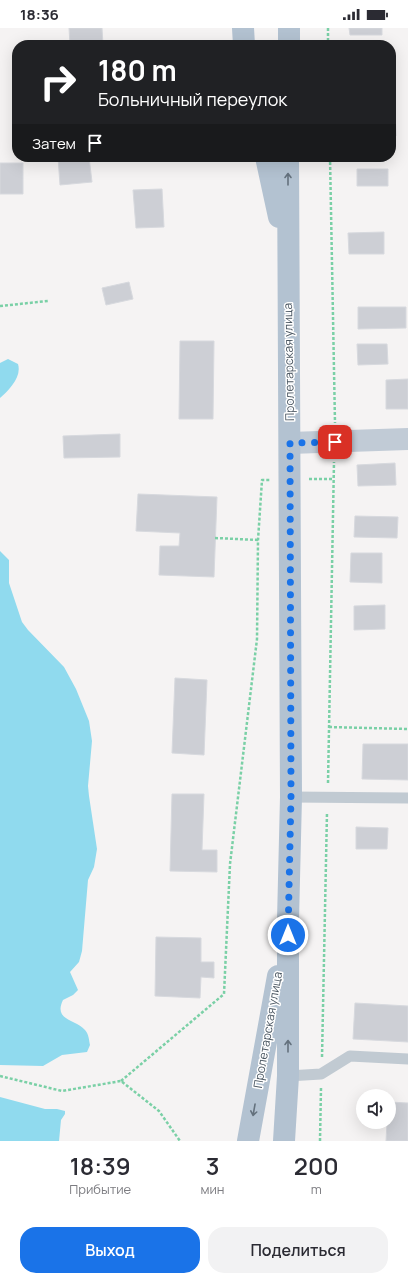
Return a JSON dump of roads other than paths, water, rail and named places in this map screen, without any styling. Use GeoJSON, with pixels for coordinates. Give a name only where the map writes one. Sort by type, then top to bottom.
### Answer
{"type":"FeatureCollection","features":[{"type":"Feature","properties":{"kind":"main road"},"geometry":{"type":"LineString","coordinates":[[242,28],[243,40]]}},
{"type":"Feature","properties":{"kind":"main road","name":"Пролетарская улица"},"geometry":{"type":"LineString","coordinates":[[267,162],[288,260]]}},
{"type":"Feature","properties":{"kind":"main road","name":"Пролетарская улица"},"geometry":{"type":"LineString","coordinates":[[284,1141],[288,1076],[288,920],[291,797],[288,162]]}},
{"type":"Feature","properties":{"kind":"main road","name":"Пролетарская улица"},"geometry":{"type":"LineString","coordinates":[[248,1141],[288,920]]}},
{"type":"Feature","properties":{"kind":"street"},"geometry":{"type":"LineString","coordinates":[[290,443],[408,439]]}},
{"type":"Feature","properties":{"kind":"lane"},"geometry":{"type":"LineString","coordinates":[[291,797],[408,798]]}},
{"type":"Feature","properties":{"kind":"lane"},"geometry":{"type":"LineString","coordinates":[[288,1076],[322,1074],[350,1056],[408,1059]]}},
{"type":"Feature","properties":{"kind":"water"},"geometry":{"type":"Polygon","coordinates":[[[8,359],[18,364],[18,374],[11,387],[0,398],[0,363],[8,359]]]}},
{"type":"Feature","properties":{"kind":"water"},"geometry":{"type":"Polygon","coordinates":[[[0,551],[9,560],[9,583],[22,622],[64,667],[76,689],[89,721],[92,741],[88,786],[97,849],[94,867],[88,880],[82,951],[79,962],[70,972],[78,990],[73,995],[63,1000],[61,1007],[63,1016],[81,1026],[86,1032],[90,1045],[87,1052],[62,1055],[43,1066],[0,1065],[0,551]]]}},
{"type":"Feature","properties":{"kind":"water"},"geometry":{"type":"Polygon","coordinates":[[[0,1097],[45,1109],[65,1111],[65,1114],[61,1120],[59,1141],[0,1141],[0,1097]]]}}]}
